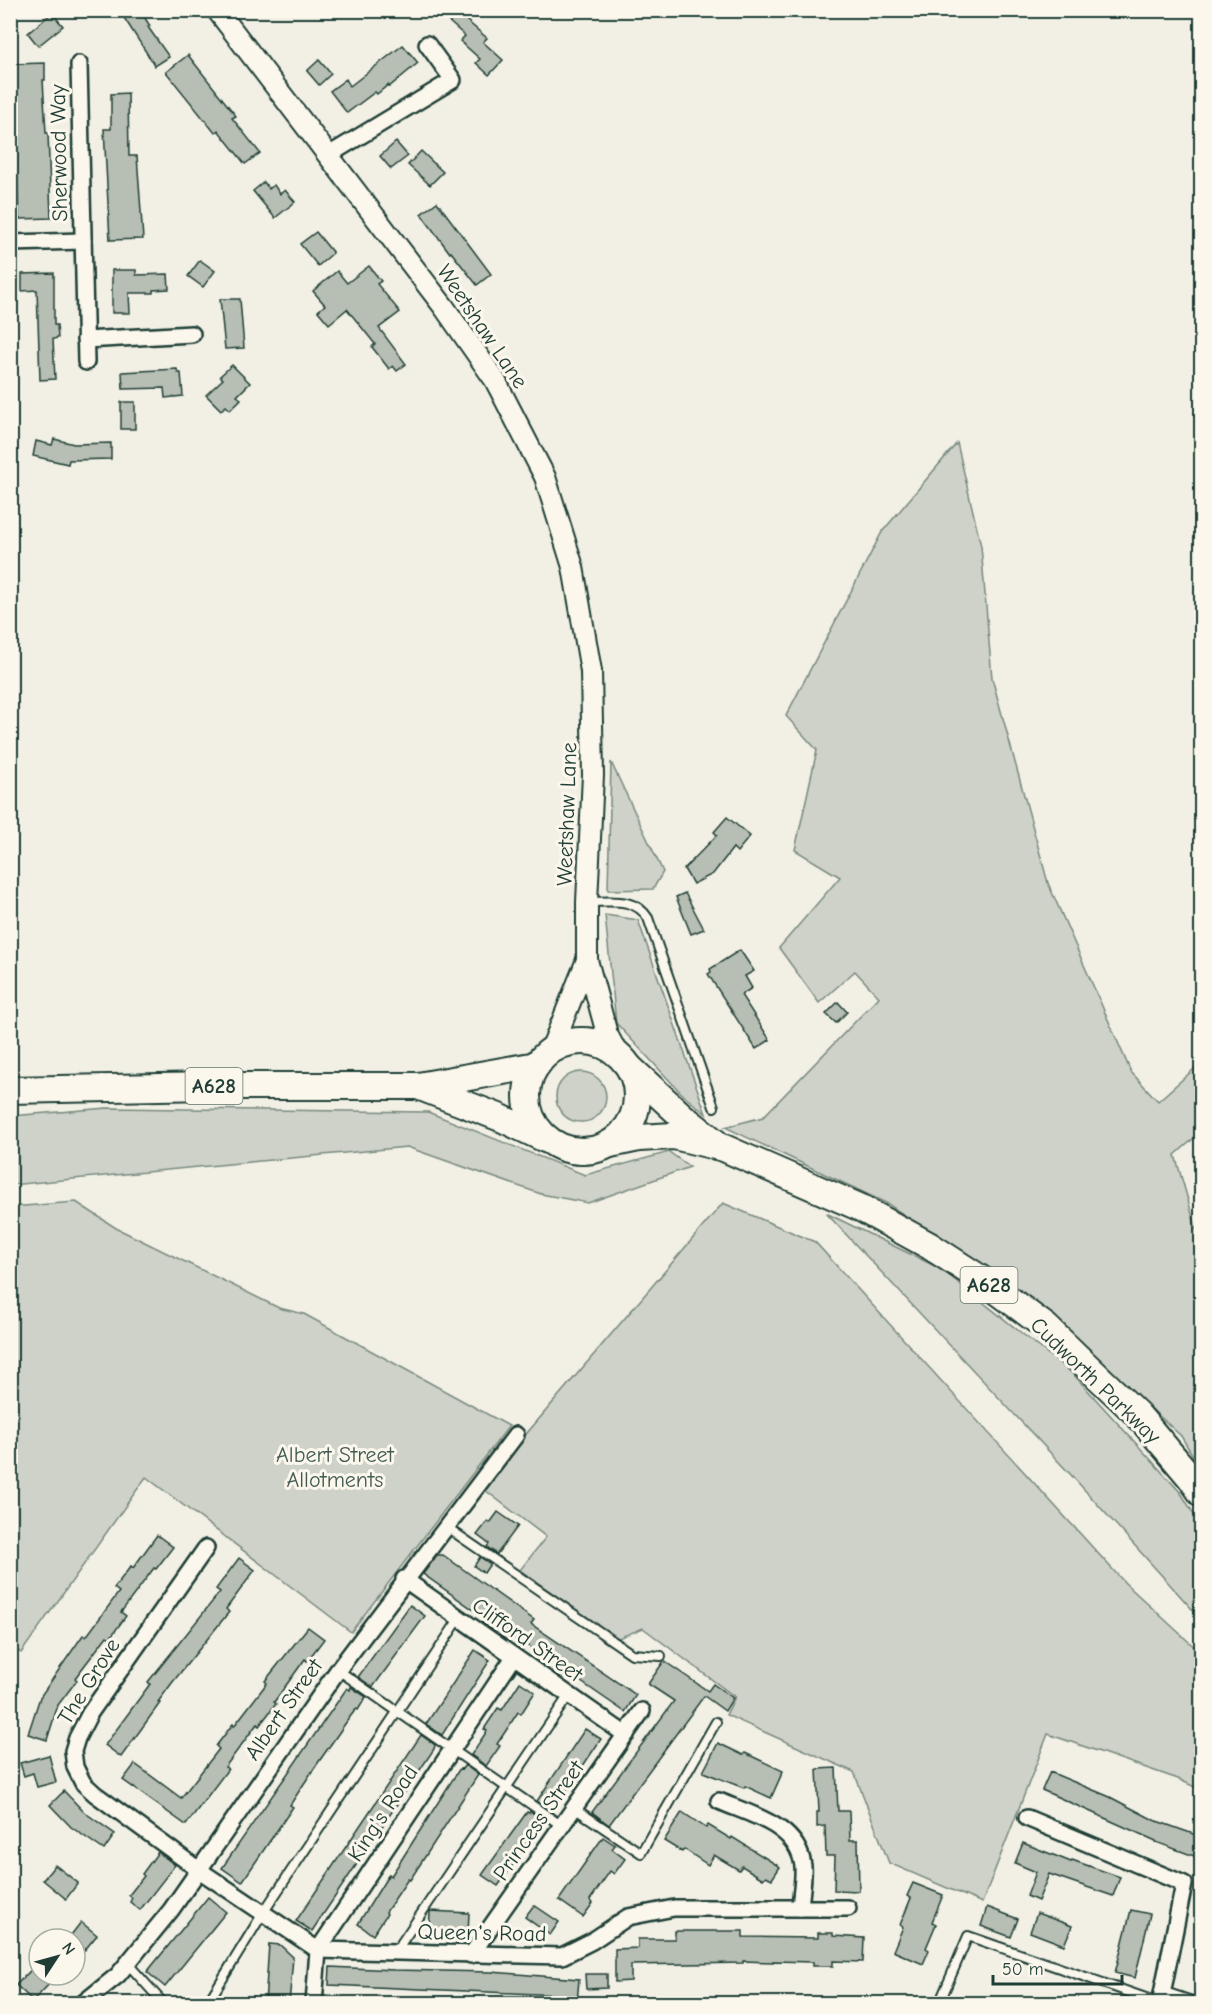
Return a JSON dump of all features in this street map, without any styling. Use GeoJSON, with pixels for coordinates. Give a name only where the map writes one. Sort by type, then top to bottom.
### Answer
{"type":"FeatureCollection","features":[{"type":"Feature","properties":{"kind":"highway","name":"Cudworth Parkway"},"geometry":{"type":"LineString","coordinates":[[10,1090],[210,1086],[418,1086],[543,1058],[566,1044],[584,1041],[601,1044],[623,1061],[683,1117],[724,1148]]}},
{"type":"Feature","properties":{"kind":"highway"},"geometry":{"type":"LineString","coordinates":[[543,1058],[529,1082],[527,1100],[532,1118],[542,1134],[557,1145]]}},
{"type":"Feature","properties":{"kind":"highway"},"geometry":{"type":"LineString","coordinates":[[610,1144],[624,1133],[633,1119],[637,1102],[636,1084],[623,1061]]}},
{"type":"Feature","properties":{"kind":"highway","name":"Cudworth Parkway"},"geometry":{"type":"LineString","coordinates":[[418,1086],[501,1118],[574,1151],[593,1151],[610,1144],[639,1138],[674,1136],[724,1148],[859,1207],[930,1246],[984,1281],[1046,1327],[1138,1415],[1202,1494]]}},
{"type":"Feature","properties":{"kind":"street","name":"Weetshaw Lane"},"geometry":{"type":"LineString","coordinates":[[217,10],[444,307],[495,380],[545,477],[573,567],[591,671],[593,775],[587,902],[587,960],[607,1034],[623,1061]]}},
{"type":"Feature","properties":{"kind":"street"},"geometry":{"type":"LineString","coordinates":[[327,156],[453,80],[427,44]]}},
{"type":"Feature","properties":{"kind":"street","name":"Sherwood Way"},"geometry":{"type":"LineString","coordinates":[[79,64],[86,362]]}},
{"type":"Feature","properties":{"kind":"street","name":"Sherwood Way"},"geometry":{"type":"LineString","coordinates":[[10,243],[83,241]]}},
{"type":"Feature","properties":{"kind":"street"},"geometry":{"type":"LineString","coordinates":[[86,340],[192,334]]}},
{"type":"Feature","properties":{"kind":"street","name":"Weetshaw Lane"},"geometry":{"type":"LineString","coordinates":[[543,1058],[587,960]]}},
{"type":"Feature","properties":{"kind":"street","name":"Albert Street"},"geometry":{"type":"LineString","coordinates":[[82,2004],[118,1975],[171,1910],[404,1579],[516,1435]]}},
{"type":"Feature","properties":{"kind":"street","name":"The Grove"},"geometry":{"type":"LineString","coordinates":[[199,1870],[83,1783],[75,1767],[73,1751],[90,1713],[206,1548]]}},
{"type":"Feature","properties":{"kind":"street","name":"Clifford Street"},"geometry":{"type":"LineString","coordinates":[[404,1579],[626,1735]]}},
{"type":"Feature","properties":{"kind":"street","name":"King's Road"},"geometry":{"type":"LineString","coordinates":[[314,2004],[318,1950],[514,1657]]}},
{"type":"Feature","properties":{"kind":"street","name":"Princess Street"},"geometry":{"type":"LineString","coordinates":[[471,1955],[642,1712]]}},
{"type":"Feature","properties":{"kind":"street"},"geometry":{"type":"LineString","coordinates":[[719,1801],[776,1826],[792,1837],[803,1865],[800,1908]]}},
{"type":"Feature","properties":{"kind":"street"},"geometry":{"type":"LineString","coordinates":[[1027,1818],[1184,1884],[1161,1999]]}},
{"type":"Feature","properties":{"kind":"street"},"geometry":{"type":"LineString","coordinates":[[199,1870],[318,1950]]}},
{"type":"Feature","properties":{"kind":"street","name":"Queen's Road"},"geometry":{"type":"LineString","coordinates":[[318,1950],[562,1956],[592,1941],[628,1917],[674,1908],[848,1908]]}},
{"type":"Feature","properties":{"kind":"lane","name":"Weetshaw Lane"},"geometry":{"type":"LineString","coordinates":[[587,902],[629,903],[642,909],[648,918],[714,1107]]}},
{"type":"Feature","properties":{"kind":"lane"},"geometry":{"type":"LineString","coordinates":[[446,1526],[632,1654],[661,1656]]}},
{"type":"Feature","properties":{"kind":"lane"},"geometry":{"type":"LineString","coordinates":[[207,2004],[263,1913],[459,1619]]}},
{"type":"Feature","properties":{"kind":"lane"},"geometry":{"type":"LineString","coordinates":[[338,1670],[561,1826]]}},
{"type":"Feature","properties":{"kind":"lane"},"geometry":{"type":"LineString","coordinates":[[395,1952],[569,1695]]}},
{"type":"Feature","properties":{"kind":"lane"},"geometry":{"type":"LineString","coordinates":[[574,1808],[641,1853],[716,1722]]}},
{"type":"Feature","properties":{"kind":"lane"},"geometry":{"type":"LineString","coordinates":[[939,2004],[968,1936],[1161,1999],[1201,2004]]}},
{"type":"Feature","properties":{"kind":"lane"},"geometry":{"type":"LineString","coordinates":[[128,1964],[164,2004]]}},
{"type":"Feature","properties":{"kind":"green space"},"geometry":{"type":"Polygon","coordinates":[[[957,443],[981,546],[992,678],[1048,883],[1131,1072],[1158,1101],[1201,1063],[1201,1132],[1175,1155],[1201,1239],[1201,1469],[1181,1436],[1045,1311],[888,1204],[725,1127],[763,1117],[879,997],[855,971],[819,1003],[779,948],[840,877],[795,850],[817,750],[786,716],[882,532],[957,443]]]}},
{"type":"Feature","properties":{"kind":"green space"},"geometry":{"type":"Polygon","coordinates":[[[611,762],[663,872],[653,889],[608,890],[611,762]]]}},
{"type":"Feature","properties":{"kind":"green space"},"geometry":{"type":"Polygon","coordinates":[[[605,915],[638,920],[706,1114],[683,1095],[616,1023],[605,915]]]}},
{"type":"Feature","properties":{"kind":"green space"},"geometry":{"type":"Polygon","coordinates":[[[581,1072],[599,1079],[606,1097],[599,1115],[581,1122],[563,1115],[556,1097],[563,1079],[581,1072]]]}},
{"type":"Feature","properties":{"kind":"green space"},"geometry":{"type":"Polygon","coordinates":[[[107,1108],[428,1112],[585,1175],[669,1152],[690,1167],[588,1203],[541,1194],[407,1147],[11,1185],[11,1116],[107,1108]]]}},
{"type":"Feature","properties":{"kind":"green space","name":"Albert Street Allotments"},"geometry":{"type":"Polygon","coordinates":[[[76,1202],[116,1228],[279,1308],[304,1314],[509,1426],[351,1632],[146,1477],[21,1653],[11,1646],[11,1207],[76,1202]]]}},
{"type":"Feature","properties":{"kind":"green space"},"geometry":{"type":"Polygon","coordinates":[[[723,1203],[815,1242],[1125,1583],[1201,1653],[1201,1790],[1178,1779],[1048,1734],[982,1903],[889,1863],[854,1772],[726,1715],[735,1697],[643,1628],[616,1639],[520,1570],[546,1537],[481,1487],[723,1203]]]}},
{"type":"Feature","properties":{"kind":"green space"},"geometry":{"type":"Polygon","coordinates":[[[826,1213],[941,1269],[1073,1374],[1181,1493],[1201,1526],[1201,1619],[1072,1476],[826,1213]]]}},
{"type":"Feature","properties":{"kind":"building"},"geometry":{"type":"Polygon","coordinates":[[[119,10],[140,10],[150,26],[148,27],[169,57],[155,66],[119,10]]]}},
{"type":"Feature","properties":{"kind":"building"},"geometry":{"type":"Polygon","coordinates":[[[453,10],[477,10],[467,21],[487,38],[483,42],[503,60],[489,75],[476,63],[480,59],[460,41],[465,36],[446,19],[453,10]]]}},
{"type":"Feature","properties":{"kind":"building"},"geometry":{"type":"Polygon","coordinates":[[[52,13],[63,26],[38,46],[28,33],[52,13]]]}},
{"type":"Feature","properties":{"kind":"building"},"geometry":{"type":"Polygon","coordinates":[[[403,45],[418,63],[389,87],[388,85],[377,94],[375,92],[347,113],[330,91],[346,79],[350,86],[403,45]]]}},
{"type":"Feature","properties":{"kind":"building"},"geometry":{"type":"Polygon","coordinates":[[[188,55],[236,116],[232,118],[260,153],[245,164],[218,130],[215,133],[166,72],[188,55]]]}},
{"type":"Feature","properties":{"kind":"building"},"geometry":{"type":"Polygon","coordinates":[[[319,60],[331,74],[319,85],[307,71],[319,60]]]}},
{"type":"Feature","properties":{"kind":"building"},"geometry":{"type":"Polygon","coordinates":[[[45,63],[45,80],[43,80],[46,133],[48,133],[51,218],[19,219],[15,115],[12,115],[12,64],[45,63]]]}},
{"type":"Feature","properties":{"kind":"building"},"geometry":{"type":"Polygon","coordinates":[[[128,93],[129,156],[137,156],[143,239],[110,240],[104,129],[111,129],[111,94],[128,93]]]}},
{"type":"Feature","properties":{"kind":"building"},"geometry":{"type":"Polygon","coordinates":[[[396,142],[408,156],[391,169],[380,156],[396,142]]]}},
{"type":"Feature","properties":{"kind":"building"},"geometry":{"type":"Polygon","coordinates":[[[421,151],[443,172],[430,185],[408,165],[421,151]]]}},
{"type":"Feature","properties":{"kind":"building"},"geometry":{"type":"Polygon","coordinates":[[[264,182],[269,189],[274,185],[280,194],[285,190],[295,202],[275,218],[253,191],[264,182]]]}},
{"type":"Feature","properties":{"kind":"building"},"geometry":{"type":"Polygon","coordinates":[[[437,202],[491,274],[477,285],[421,214],[437,202]]]}},
{"type":"Feature","properties":{"kind":"building"},"geometry":{"type":"Polygon","coordinates":[[[316,232],[333,253],[318,266],[300,244],[316,232]]]}},
{"type":"Feature","properties":{"kind":"building"},"geometry":{"type":"Polygon","coordinates":[[[200,260],[215,271],[203,287],[188,276],[200,260]]]}},
{"type":"Feature","properties":{"kind":"building"},"geometry":{"type":"Polygon","coordinates":[[[369,266],[381,281],[377,284],[400,312],[379,328],[406,364],[397,371],[393,366],[389,369],[372,347],[375,344],[347,309],[329,324],[318,311],[325,305],[313,291],[337,271],[347,283],[369,266]]]}},
{"type":"Feature","properties":{"kind":"building"},"geometry":{"type":"Polygon","coordinates":[[[112,270],[136,270],[136,275],[168,274],[169,289],[153,290],[153,293],[129,293],[130,313],[112,313],[112,270]]]}},
{"type":"Feature","properties":{"kind":"building"},"geometry":{"type":"Polygon","coordinates":[[[54,273],[54,325],[57,325],[58,338],[53,339],[55,379],[40,380],[37,290],[22,291],[22,274],[54,273]]]}},
{"type":"Feature","properties":{"kind":"building"},"geometry":{"type":"Polygon","coordinates":[[[220,299],[240,299],[244,348],[225,349],[220,299]]]}},
{"type":"Feature","properties":{"kind":"building"},"geometry":{"type":"Polygon","coordinates":[[[232,365],[250,383],[237,396],[241,399],[230,410],[226,406],[221,410],[206,395],[223,379],[220,376],[232,365]]]}},
{"type":"Feature","properties":{"kind":"building"},"geometry":{"type":"Polygon","coordinates":[[[177,369],[178,373],[181,373],[183,396],[165,398],[164,388],[123,389],[122,372],[177,369]]]}},
{"type":"Feature","properties":{"kind":"building"},"geometry":{"type":"Polygon","coordinates":[[[121,402],[135,402],[135,429],[121,429],[121,402]]]}},
{"type":"Feature","properties":{"kind":"building"},"geometry":{"type":"Polygon","coordinates":[[[54,439],[74,444],[111,443],[111,459],[69,460],[68,464],[33,456],[36,441],[52,445],[54,439]]]}},
{"type":"Feature","properties":{"kind":"building"},"geometry":{"type":"Polygon","coordinates":[[[727,817],[750,836],[737,852],[733,848],[713,874],[693,884],[684,869],[717,835],[714,832],[727,817]]]}},
{"type":"Feature","properties":{"kind":"building"},"geometry":{"type":"Polygon","coordinates":[[[685,893],[704,929],[691,934],[676,897],[685,893]]]}},
{"type":"Feature","properties":{"kind":"building"},"geometry":{"type":"Polygon","coordinates":[[[740,950],[754,971],[745,976],[752,988],[741,995],[770,1040],[756,1049],[708,974],[711,972],[710,969],[740,950]]]}},
{"type":"Feature","properties":{"kind":"building"},"geometry":{"type":"Polygon","coordinates":[[[838,1002],[847,1012],[836,1023],[826,1014],[838,1002]]]}},
{"type":"Feature","properties":{"kind":"building"},"geometry":{"type":"Polygon","coordinates":[[[498,1512],[518,1526],[497,1554],[487,1547],[489,1544],[477,1535],[498,1512]]]}},
{"type":"Feature","properties":{"kind":"building"},"geometry":{"type":"Polygon","coordinates":[[[157,1535],[173,1547],[121,1612],[126,1616],[110,1638],[107,1636],[75,1678],[77,1680],[58,1705],[47,1740],[28,1734],[40,1697],[83,1635],[86,1637],[119,1592],[114,1588],[131,1566],[133,1568],[157,1535]]]}},
{"type":"Feature","properties":{"kind":"building"},"geometry":{"type":"Polygon","coordinates":[[[437,1555],[443,1555],[534,1620],[531,1624],[636,1695],[625,1712],[520,1640],[519,1642],[423,1574],[437,1555]]]}},
{"type":"Feature","properties":{"kind":"building"},"geometry":{"type":"Polygon","coordinates":[[[480,1557],[490,1564],[484,1573],[474,1566],[480,1557]]]}},
{"type":"Feature","properties":{"kind":"building"},"geometry":{"type":"Polygon","coordinates":[[[239,1558],[255,1570],[226,1609],[229,1612],[172,1683],[121,1757],[105,1745],[150,1684],[148,1682],[220,1592],[216,1589],[239,1558]]]}},
{"type":"Feature","properties":{"kind":"building"},"geometry":{"type":"Polygon","coordinates":[[[410,1605],[425,1616],[373,1687],[358,1677],[410,1605]]]}},
{"type":"Feature","properties":{"kind":"building"},"geometry":{"type":"Polygon","coordinates":[[[308,1627],[324,1639],[307,1661],[305,1659],[274,1702],[276,1704],[259,1726],[257,1724],[225,1767],[228,1769],[186,1825],[123,1780],[135,1764],[181,1798],[219,1749],[216,1746],[233,1724],[234,1726],[267,1683],[265,1681],[308,1627]]]}},
{"type":"Feature","properties":{"kind":"building"},"geometry":{"type":"Polygon","coordinates":[[[475,1650],[490,1660],[442,1735],[426,1724],[475,1650]]]}},
{"type":"Feature","properties":{"kind":"building"},"geometry":{"type":"Polygon","coordinates":[[[664,1661],[708,1691],[713,1684],[733,1698],[725,1711],[704,1696],[609,1825],[592,1812],[674,1701],[648,1684],[664,1661]]]}},
{"type":"Feature","properties":{"kind":"building"},"geometry":{"type":"Polygon","coordinates":[[[520,1682],[535,1692],[521,1714],[518,1712],[497,1744],[500,1746],[486,1766],[471,1755],[487,1731],[484,1729],[498,1708],[502,1710],[520,1682]]]}},
{"type":"Feature","properties":{"kind":"building"},"geometry":{"type":"Polygon","coordinates":[[[351,1687],[366,1697],[311,1773],[290,1805],[293,1807],[242,1882],[222,1868],[347,1688],[350,1690],[351,1687]]]}},
{"type":"Feature","properties":{"kind":"building"},"geometry":{"type":"Polygon","coordinates":[[[585,1729],[601,1739],[552,1812],[537,1801],[585,1729]]]}},
{"type":"Feature","properties":{"kind":"building"},"geometry":{"type":"Polygon","coordinates":[[[421,1735],[435,1745],[434,1749],[312,1931],[296,1921],[421,1735]]]}},
{"type":"Feature","properties":{"kind":"building"},"geometry":{"type":"Polygon","coordinates":[[[718,1743],[783,1771],[771,1798],[745,1786],[744,1788],[703,1772],[718,1743]]]}},
{"type":"Feature","properties":{"kind":"building"},"geometry":{"type":"Polygon","coordinates":[[[49,1755],[56,1782],[37,1787],[33,1773],[24,1776],[20,1763],[49,1755]]]}},
{"type":"Feature","properties":{"kind":"building"},"geometry":{"type":"Polygon","coordinates":[[[465,1765],[478,1775],[373,1935],[358,1924],[460,1768],[462,1769],[465,1765]]]}},
{"type":"Feature","properties":{"kind":"building"},"geometry":{"type":"Polygon","coordinates":[[[836,1768],[838,1811],[849,1811],[850,1840],[858,1840],[859,1891],[834,1890],[835,1856],[826,1856],[825,1826],[817,1827],[817,1812],[819,1812],[817,1769],[836,1768]]]}},
{"type":"Feature","properties":{"kind":"building"},"geometry":{"type":"Polygon","coordinates":[[[1050,1772],[1110,1797],[1154,1820],[1202,1837],[1202,1859],[1156,1842],[1042,1790],[1050,1772]]]}},
{"type":"Feature","properties":{"kind":"building"},"geometry":{"type":"Polygon","coordinates":[[[64,1791],[84,1812],[115,1834],[104,1850],[71,1827],[50,1805],[64,1791]]]}},
{"type":"Feature","properties":{"kind":"building"},"geometry":{"type":"Polygon","coordinates":[[[530,1811],[544,1821],[498,1886],[482,1875],[530,1811]]]}},
{"type":"Feature","properties":{"kind":"building"},"geometry":{"type":"Polygon","coordinates":[[[682,1812],[706,1828],[708,1825],[731,1839],[732,1837],[780,1867],[772,1879],[766,1876],[763,1879],[742,1866],[739,1870],[714,1855],[708,1865],[684,1849],[682,1852],[664,1841],[682,1812]]]}},
{"type":"Feature","properties":{"kind":"building"},"geometry":{"type":"Polygon","coordinates":[[[603,1837],[615,1845],[612,1849],[625,1859],[614,1874],[610,1871],[590,1900],[593,1903],[583,1917],[559,1900],[603,1837]]]}},
{"type":"Feature","properties":{"kind":"building"},"geometry":{"type":"Polygon","coordinates":[[[1023,1843],[1071,1862],[1072,1860],[1120,1877],[1113,1896],[1049,1874],[1038,1901],[1027,1896],[1036,1872],[1015,1863],[1023,1843]]]}},
{"type":"Feature","properties":{"kind":"building"},"geometry":{"type":"Polygon","coordinates":[[[158,1852],[175,1865],[140,1910],[130,1902],[132,1898],[129,1895],[144,1876],[142,1874],[158,1852]]]}},
{"type":"Feature","properties":{"kind":"building"},"geometry":{"type":"Polygon","coordinates":[[[55,1865],[78,1883],[66,1899],[43,1880],[55,1865]]]}},
{"type":"Feature","properties":{"kind":"building"},"geometry":{"type":"Polygon","coordinates":[[[913,1883],[943,1895],[932,1922],[936,1924],[926,1948],[929,1950],[923,1964],[893,1951],[903,1927],[900,1925],[911,1898],[907,1896],[913,1883]]]}},
{"type":"Feature","properties":{"kind":"building"},"geometry":{"type":"Polygon","coordinates":[[[208,1897],[226,1912],[165,1987],[147,1972],[208,1897]]]}},
{"type":"Feature","properties":{"kind":"building"},"geometry":{"type":"Polygon","coordinates":[[[534,1905],[559,1922],[550,1935],[525,1917],[534,1905]]]}},
{"type":"Feature","properties":{"kind":"building"},"geometry":{"type":"Polygon","coordinates":[[[987,1907],[1018,1919],[1011,1937],[981,1926],[987,1907]]]}},
{"type":"Feature","properties":{"kind":"building"},"geometry":{"type":"Polygon","coordinates":[[[1131,1910],[1150,1914],[1135,1978],[1115,1973],[1131,1910]]]}},
{"type":"Feature","properties":{"kind":"building"},"geometry":{"type":"Polygon","coordinates":[[[430,1911],[469,1913],[468,1933],[429,1931],[430,1911]]]}},
{"type":"Feature","properties":{"kind":"building"},"geometry":{"type":"Polygon","coordinates":[[[1037,1913],[1072,1926],[1064,1945],[1030,1932],[1037,1913]]]}},
{"type":"Feature","properties":{"kind":"building"},"geometry":{"type":"Polygon","coordinates":[[[81,1922],[97,1935],[87,1947],[87,1927],[77,1927],[81,1922]]]}},
{"type":"Feature","properties":{"kind":"building"},"geometry":{"type":"Polygon","coordinates":[[[675,1931],[743,1931],[743,1937],[818,1938],[818,1933],[833,1933],[833,1936],[864,1938],[863,1962],[833,1961],[833,1966],[813,1966],[813,1962],[773,1961],[631,1965],[631,1981],[615,1982],[615,1949],[638,1948],[638,1939],[675,1939],[675,1931]]]}},
{"type":"Feature","properties":{"kind":"building"},"geometry":{"type":"Polygon","coordinates":[[[269,1944],[280,1945],[293,1957],[289,2004],[265,2004],[269,1944]]]}},
{"type":"Feature","properties":{"kind":"building"},"geometry":{"type":"Polygon","coordinates":[[[330,1967],[491,1972],[579,1979],[577,2004],[560,2004],[560,1995],[329,1985],[330,1967]]]}},
{"type":"Feature","properties":{"kind":"building"},"geometry":{"type":"Polygon","coordinates":[[[27,1974],[27,1987],[46,1987],[33,2001],[16,1985],[27,1974]]]}},
{"type":"Feature","properties":{"kind":"building"},"geometry":{"type":"Polygon","coordinates":[[[585,1974],[607,1974],[607,1988],[586,1989],[585,1974]]]}}]}
